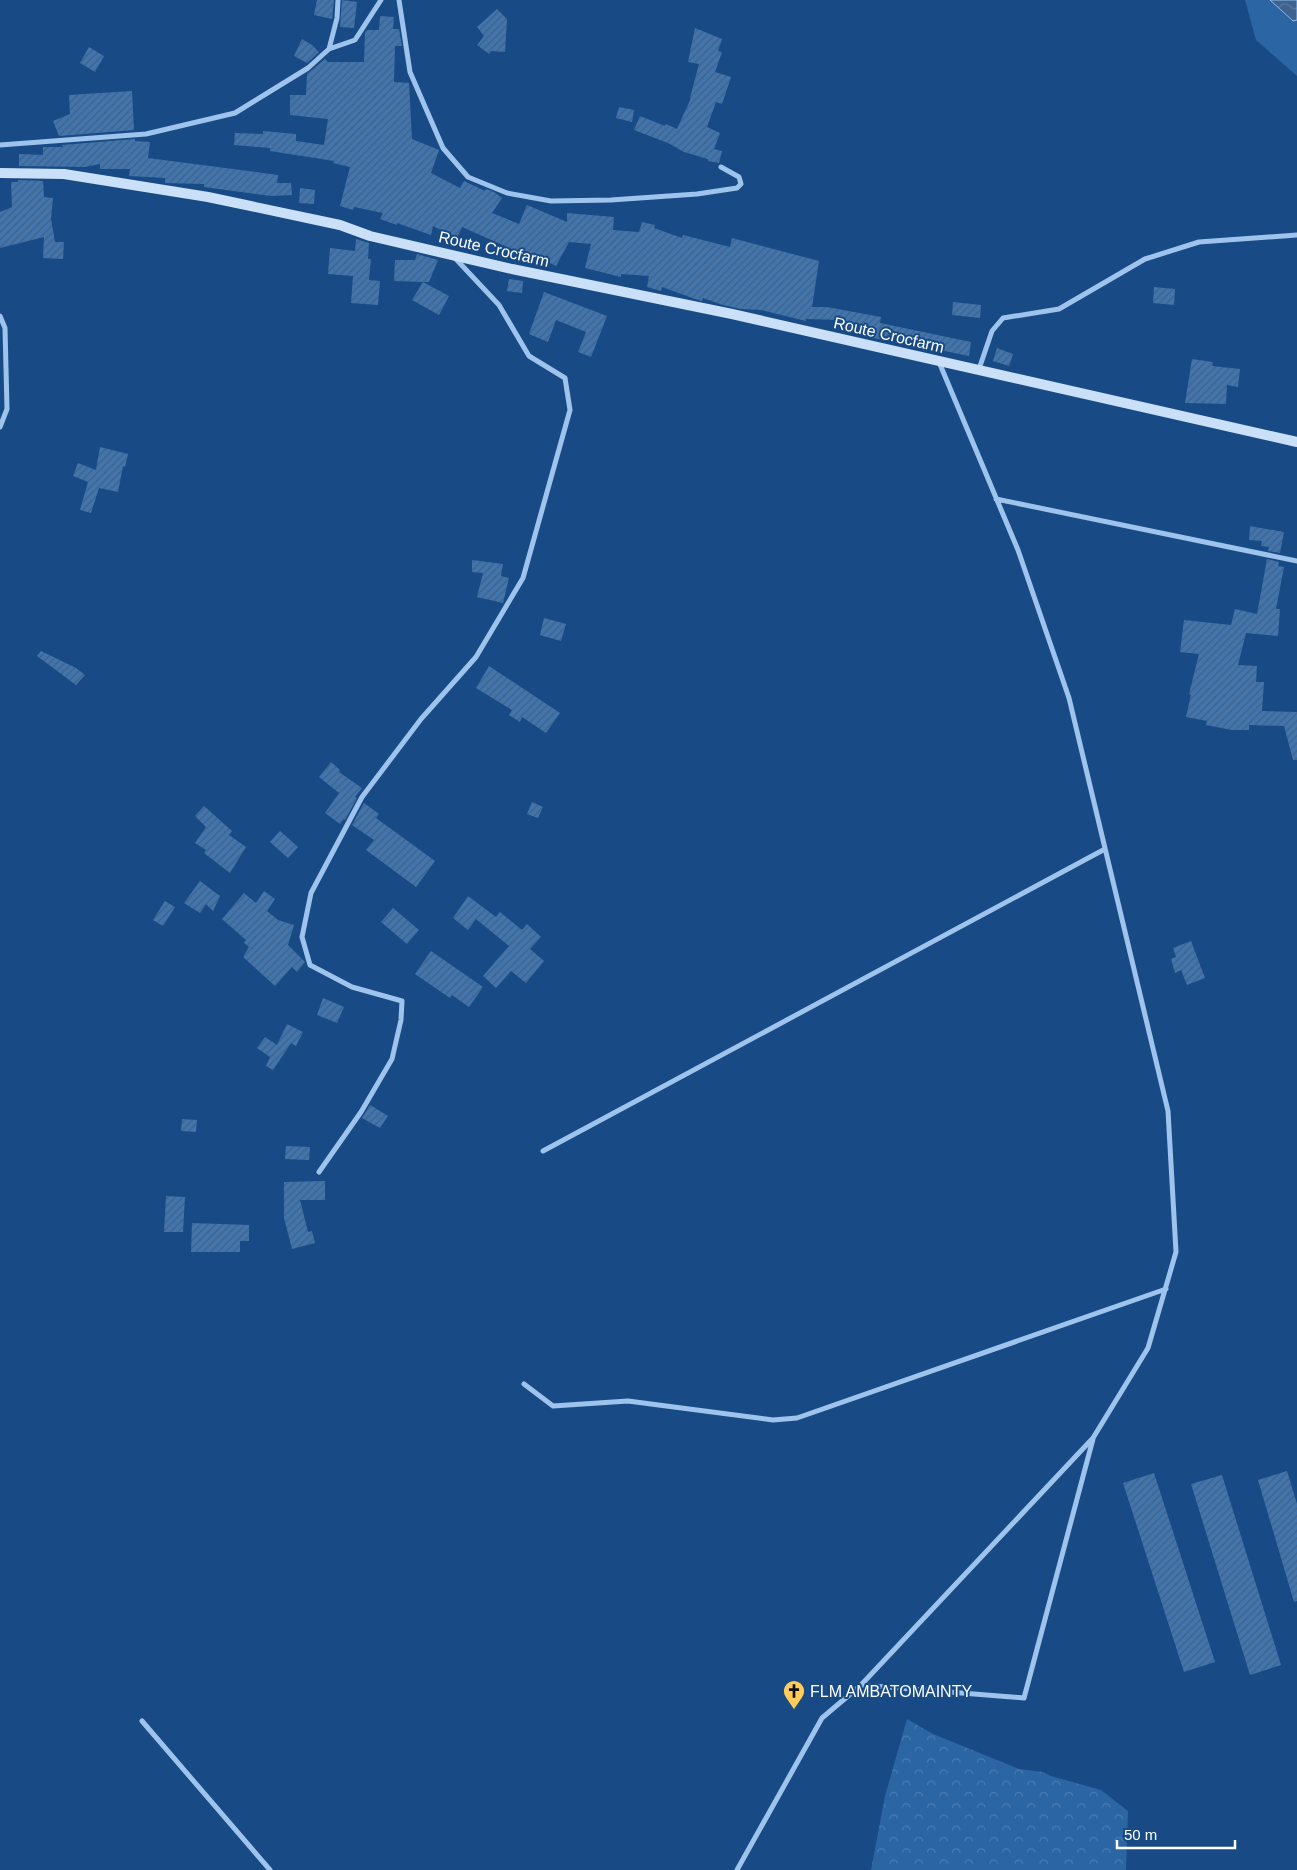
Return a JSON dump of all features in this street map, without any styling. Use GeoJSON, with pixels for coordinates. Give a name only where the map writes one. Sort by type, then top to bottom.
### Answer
{"type":"FeatureCollection","features":[{"type":"Feature","properties":{"kind":"street"},"geometry":{"type":"LineString","coordinates":[[329,49],[337,18],[338,0]]}},
{"type":"Feature","properties":{"kind":"street"},"geometry":{"type":"LineString","coordinates":[[0,145],[146,134],[235,112],[308,68],[329,49],[355,40],[381,0]]}},
{"type":"Feature","properties":{"kind":"street"},"geometry":{"type":"LineString","coordinates":[[399,0],[410,72],[443,148],[468,177],[507,193],[551,201],[611,200],[697,194],[738,188],[741,184],[739,177],[721,167]]}},
{"type":"Feature","properties":{"kind":"street","name":"Route Crocfarm"},"geometry":{"type":"LineString","coordinates":[[0,173],[64,174],[208,197],[340,225],[370,236],[452,255],[732,314],[1297,442]]}},
{"type":"Feature","properties":{"kind":"street"},"geometry":{"type":"LineString","coordinates":[[979,369],[992,331],[1003,318],[1059,309],[1145,259],[1199,242],[1297,235]]}},
{"type":"Feature","properties":{"kind":"street"},"geometry":{"type":"LineString","coordinates":[[320,1172],[361,1112],[392,1059],[401,1020],[402,1001],[352,987],[310,965],[302,937],[311,893],[362,797],[421,719],[476,657],[524,578],[570,410],[565,378],[529,356],[499,305],[452,255]]}},
{"type":"Feature","properties":{"kind":"street"},"geometry":{"type":"LineString","coordinates":[[0,316],[5,328],[7,409],[0,427]]}},
{"type":"Feature","properties":{"kind":"street"},"geometry":{"type":"LineString","coordinates":[[737,1870],[822,1718],[861,1685],[1093,1438],[1148,1348],[1176,1252],[1168,1111],[1069,698],[1018,550],[938,362]]}},
{"type":"Feature","properties":{"kind":"street"},"geometry":{"type":"LineString","coordinates":[[996,499],[1297,561]]}},
{"type":"Feature","properties":{"kind":"street"},"geometry":{"type":"LineString","coordinates":[[543,1151],[1105,849]]}},
{"type":"Feature","properties":{"kind":"street"},"geometry":{"type":"LineString","coordinates":[[524,1384],[553,1406],[628,1400],[773,1420],[796,1418],[1166,1289]]}},
{"type":"Feature","properties":{"kind":"street"},"geometry":{"type":"LineString","coordinates":[[861,1685],[1024,1698],[1093,1438]]}},
{"type":"Feature","properties":{"kind":"street"},"geometry":{"type":"LineString","coordinates":[[142,1721],[270,1870]]}},
{"type":"Feature","properties":{"kind":"green space"},"geometry":{"type":"Polygon","coordinates":[[[1245,0],[1270,0],[1292,21],[1297,20],[1297,76],[1256,40],[1245,0]]]}},
{"type":"Feature","properties":{"kind":"green space"},"geometry":{"type":"Polygon","coordinates":[[[907,1719],[933,1734],[1019,1769],[1043,1772],[1101,1790],[1128,1811],[1126,1870],[871,1870],[885,1796],[907,1719]]]}},
{"type":"Feature","properties":{"kind":"water"},"geometry":{"type":"Polygon","coordinates":[[[1270,0],[1297,0],[1297,20],[1293,21],[1270,0]]]}},
{"type":"Feature","properties":{"kind":"building"},"geometry":{"type":"Polygon","coordinates":[[[317,0],[334,0],[332,19],[314,15],[317,0]]]}},
{"type":"Feature","properties":{"kind":"building"},"geometry":{"type":"Polygon","coordinates":[[[342,0],[357,2],[354,28],[340,27],[342,0]]]}},
{"type":"Feature","properties":{"kind":"building"},"geometry":{"type":"Polygon","coordinates":[[[497,9],[507,19],[505,52],[491,51],[489,54],[477,45],[484,36],[477,27],[497,9]]]}},
{"type":"Feature","properties":{"kind":"building"},"geometry":{"type":"Polygon","coordinates":[[[380,16],[394,17],[393,29],[399,29],[402,46],[395,46],[394,82],[409,83],[412,139],[439,150],[431,173],[460,188],[464,181],[485,191],[486,189],[494,192],[502,198],[492,213],[519,224],[527,205],[567,222],[567,213],[614,217],[613,230],[639,232],[642,222],[655,225],[654,228],[682,238],[683,235],[730,247],[732,238],[819,261],[812,307],[827,307],[881,317],[880,323],[971,342],[969,356],[935,349],[935,345],[903,344],[903,340],[877,339],[840,330],[842,320],[806,319],[806,321],[761,310],[741,309],[723,305],[703,298],[702,301],[662,287],[661,291],[647,287],[649,276],[621,274],[621,277],[585,268],[591,244],[569,242],[556,266],[524,250],[523,254],[462,227],[457,238],[433,226],[431,235],[380,219],[383,213],[354,207],[353,210],[340,206],[350,167],[333,163],[334,161],[270,151],[270,148],[234,145],[235,133],[263,134],[263,131],[296,134],[296,141],[324,145],[328,119],[290,115],[290,95],[306,95],[307,74],[325,59],[328,62],[364,62],[365,32],[367,30],[379,30],[380,16]]]}},
{"type":"Feature","properties":{"kind":"building"},"geometry":{"type":"Polygon","coordinates":[[[695,28],[722,39],[718,51],[722,52],[715,72],[731,77],[722,104],[716,102],[707,127],[720,133],[714,149],[722,151],[719,163],[684,152],[668,143],[634,130],[640,116],[677,129],[691,98],[699,64],[688,62],[695,28]]]}},
{"type":"Feature","properties":{"kind":"building"},"geometry":{"type":"Polygon","coordinates":[[[302,39],[319,52],[307,63],[294,56],[302,39]]]}},
{"type":"Feature","properties":{"kind":"building"},"geometry":{"type":"Polygon","coordinates":[[[89,47],[104,56],[95,72],[80,63],[89,47]]]}},
{"type":"Feature","properties":{"kind":"building"},"geometry":{"type":"Polygon","coordinates":[[[132,91],[134,130],[59,136],[53,121],[70,114],[69,95],[132,91]]]}},
{"type":"Feature","properties":{"kind":"building"},"geometry":{"type":"Polygon","coordinates":[[[619,107],[634,110],[632,122],[616,118],[619,107]]]}},
{"type":"Feature","properties":{"kind":"building"},"geometry":{"type":"Polygon","coordinates":[[[135,139],[135,141],[150,142],[148,158],[278,175],[277,183],[291,183],[292,195],[271,196],[204,187],[204,184],[165,183],[165,178],[129,176],[130,169],[100,169],[100,164],[85,167],[19,166],[19,154],[43,155],[43,147],[63,147],[62,145],[135,139]]]}},
{"type":"Feature","properties":{"kind":"building"},"geometry":{"type":"Polygon","coordinates":[[[18,180],[43,181],[44,197],[53,198],[51,219],[55,242],[64,242],[63,259],[43,258],[44,237],[0,248],[0,212],[12,207],[11,182],[18,182],[18,180]]]}},
{"type":"Feature","properties":{"kind":"building"},"geometry":{"type":"Polygon","coordinates":[[[300,188],[315,190],[314,204],[299,203],[300,188]]]}},
{"type":"Feature","properties":{"kind":"building"},"geometry":{"type":"Polygon","coordinates":[[[356,239],[369,243],[368,259],[371,259],[369,280],[380,281],[378,305],[351,303],[353,276],[328,274],[330,248],[355,251],[356,239]]]}},
{"type":"Feature","properties":{"kind":"building"},"geometry":{"type":"Polygon","coordinates":[[[417,254],[438,260],[429,282],[394,281],[395,260],[415,260],[417,254]]]}},
{"type":"Feature","properties":{"kind":"building"},"geometry":{"type":"Polygon","coordinates":[[[509,279],[523,281],[522,293],[507,291],[509,279]]]}},
{"type":"Feature","properties":{"kind":"building"},"geometry":{"type":"Polygon","coordinates":[[[423,282],[449,296],[439,315],[412,300],[423,282]]]}},
{"type":"Feature","properties":{"kind":"building"},"geometry":{"type":"Polygon","coordinates":[[[1154,287],[1175,289],[1174,305],[1153,303],[1154,287]]]}},
{"type":"Feature","properties":{"kind":"building"},"geometry":{"type":"Polygon","coordinates":[[[544,292],[607,316],[591,357],[578,352],[586,332],[556,320],[548,342],[529,334],[544,292]]]}},
{"type":"Feature","properties":{"kind":"building"},"geometry":{"type":"Polygon","coordinates":[[[953,302],[981,305],[980,318],[952,315],[953,302]]]}},
{"type":"Feature","properties":{"kind":"building"},"geometry":{"type":"Polygon","coordinates":[[[997,348],[1013,354],[1009,366],[993,361],[997,348]]]}},
{"type":"Feature","properties":{"kind":"building"},"geometry":{"type":"Polygon","coordinates":[[[1192,359],[1213,362],[1212,366],[1240,369],[1238,387],[1227,385],[1226,404],[1185,403],[1192,359]]]}},
{"type":"Feature","properties":{"kind":"building"},"geometry":{"type":"Polygon","coordinates":[[[100,447],[128,454],[125,467],[123,466],[118,492],[99,488],[91,513],[80,510],[88,482],[73,476],[78,463],[96,470],[100,447]]]}},
{"type":"Feature","properties":{"kind":"building"},"geometry":{"type":"Polygon","coordinates":[[[1250,526],[1284,532],[1280,553],[1268,551],[1269,547],[1261,546],[1262,541],[1249,540],[1250,526]]]}},
{"type":"Feature","properties":{"kind":"building"},"geometry":{"type":"Polygon","coordinates":[[[1267,559],[1279,562],[1278,566],[1284,567],[1276,609],[1280,609],[1278,636],[1246,633],[1238,665],[1257,666],[1256,682],[1264,682],[1262,711],[1297,712],[1297,760],[1293,760],[1284,726],[1249,725],[1249,730],[1232,730],[1206,725],[1207,721],[1186,717],[1191,695],[1189,694],[1199,654],[1180,652],[1184,620],[1231,625],[1235,609],[1257,614],[1267,559]]]}},
{"type":"Feature","properties":{"kind":"building"},"geometry":{"type":"Polygon","coordinates":[[[472,560],[503,564],[501,576],[509,578],[503,603],[477,597],[483,573],[472,572],[472,560]]]}},
{"type":"Feature","properties":{"kind":"building"},"geometry":{"type":"Polygon","coordinates":[[[544,618],[566,624],[561,641],[540,635],[544,618]]]}},
{"type":"Feature","properties":{"kind":"building"},"geometry":{"type":"Polygon","coordinates":[[[41,651],[76,668],[85,675],[76,685],[37,656],[41,651]]]}},
{"type":"Feature","properties":{"kind":"building"},"geometry":{"type":"Polygon","coordinates":[[[489,666],[560,713],[546,733],[522,717],[520,722],[509,715],[512,710],[476,688],[489,666]]]}},
{"type":"Feature","properties":{"kind":"building"},"geometry":{"type":"Polygon","coordinates":[[[331,762],[340,770],[339,772],[362,788],[355,797],[357,798],[345,820],[340,824],[325,813],[339,793],[319,777],[331,762]]]}},
{"type":"Feature","properties":{"kind":"building"},"geometry":{"type":"Polygon","coordinates":[[[532,802],[543,807],[538,818],[527,814],[532,802]]]}},
{"type":"Feature","properties":{"kind":"building"},"geometry":{"type":"Polygon","coordinates":[[[364,803],[379,814],[376,818],[435,861],[416,887],[366,850],[374,840],[352,825],[364,803]]]}},
{"type":"Feature","properties":{"kind":"building"},"geometry":{"type":"Polygon","coordinates":[[[204,806],[232,831],[229,835],[246,847],[230,873],[204,853],[206,850],[195,843],[206,827],[195,816],[204,806]]]}},
{"type":"Feature","properties":{"kind":"building"},"geometry":{"type":"Polygon","coordinates":[[[280,831],[298,847],[288,858],[270,842],[280,831]]]}},
{"type":"Feature","properties":{"kind":"building"},"geometry":{"type":"Polygon","coordinates":[[[200,881],[220,896],[213,911],[206,904],[200,913],[184,903],[200,881]]]}},
{"type":"Feature","properties":{"kind":"building"},"geometry":{"type":"Polygon","coordinates":[[[264,891],[275,899],[267,911],[278,920],[294,925],[288,945],[305,962],[297,972],[292,967],[275,986],[243,957],[249,947],[244,943],[246,940],[222,919],[244,893],[256,903],[264,891]]]}},
{"type":"Feature","properties":{"kind":"building"},"geometry":{"type":"Polygon","coordinates":[[[468,896],[496,917],[500,912],[522,930],[527,924],[541,937],[530,949],[544,961],[526,983],[511,971],[496,988],[483,976],[509,946],[476,919],[468,930],[453,918],[468,896]]]}},
{"type":"Feature","properties":{"kind":"building"},"geometry":{"type":"Polygon","coordinates":[[[165,901],[175,907],[163,926],[153,920],[165,901]]]}},
{"type":"Feature","properties":{"kind":"building"},"geometry":{"type":"Polygon","coordinates":[[[393,908],[419,930],[407,944],[381,922],[393,908]]]}},
{"type":"Feature","properties":{"kind":"building"},"geometry":{"type":"Polygon","coordinates":[[[1191,941],[1205,978],[1187,985],[1181,970],[1175,973],[1171,959],[1176,957],[1173,948],[1191,941]]]}},
{"type":"Feature","properties":{"kind":"building"},"geometry":{"type":"Polygon","coordinates":[[[431,951],[483,987],[469,1007],[452,995],[450,998],[415,974],[431,951]]]}},
{"type":"Feature","properties":{"kind":"building"},"geometry":{"type":"Polygon","coordinates":[[[323,998],[344,1007],[337,1023],[317,1015],[323,998]]]}},
{"type":"Feature","properties":{"kind":"building"},"geometry":{"type":"Polygon","coordinates":[[[287,1024],[303,1032],[296,1046],[291,1043],[273,1070],[266,1066],[270,1057],[257,1048],[265,1037],[277,1045],[287,1024]]]}},
{"type":"Feature","properties":{"kind":"building"},"geometry":{"type":"Polygon","coordinates":[[[370,1105],[388,1116],[380,1128],[362,1118],[370,1105]]]}},
{"type":"Feature","properties":{"kind":"building"},"geometry":{"type":"Polygon","coordinates":[[[182,1119],[197,1120],[196,1132],[181,1131],[182,1119]]]}},
{"type":"Feature","properties":{"kind":"building"},"geometry":{"type":"Polygon","coordinates":[[[286,1146],[310,1147],[309,1160],[285,1159],[286,1146]]]}},
{"type":"Feature","properties":{"kind":"building"},"geometry":{"type":"Polygon","coordinates":[[[325,1181],[325,1200],[300,1200],[308,1232],[312,1231],[315,1243],[292,1249],[284,1218],[284,1182],[325,1181]]]}},
{"type":"Feature","properties":{"kind":"building"},"geometry":{"type":"Polygon","coordinates":[[[166,1196],[185,1197],[183,1232],[164,1232],[166,1196]]]}},
{"type":"Feature","properties":{"kind":"building"},"geometry":{"type":"Polygon","coordinates":[[[192,1223],[249,1225],[249,1241],[240,1241],[240,1252],[191,1252],[192,1223]]]}},
{"type":"Feature","properties":{"kind":"building"},"geometry":{"type":"Polygon","coordinates":[[[1287,1471],[1297,1504],[1297,1601],[1294,1602],[1258,1480],[1287,1471]]]}},
{"type":"Feature","properties":{"kind":"building"},"geometry":{"type":"Polygon","coordinates":[[[1154,1473],[1215,1662],[1184,1672],[1123,1483],[1154,1473]]]}},
{"type":"Feature","properties":{"kind":"building"},"geometry":{"type":"Polygon","coordinates":[[[1222,1475],[1281,1665],[1250,1675],[1191,1484],[1222,1475]]]}},
{"type":"Feature","properties":{"kind":"place","name":"FLM AMBATOMAINTY"},"geometry":{"type":"Point","coordinates":[794,1710]}}]}
